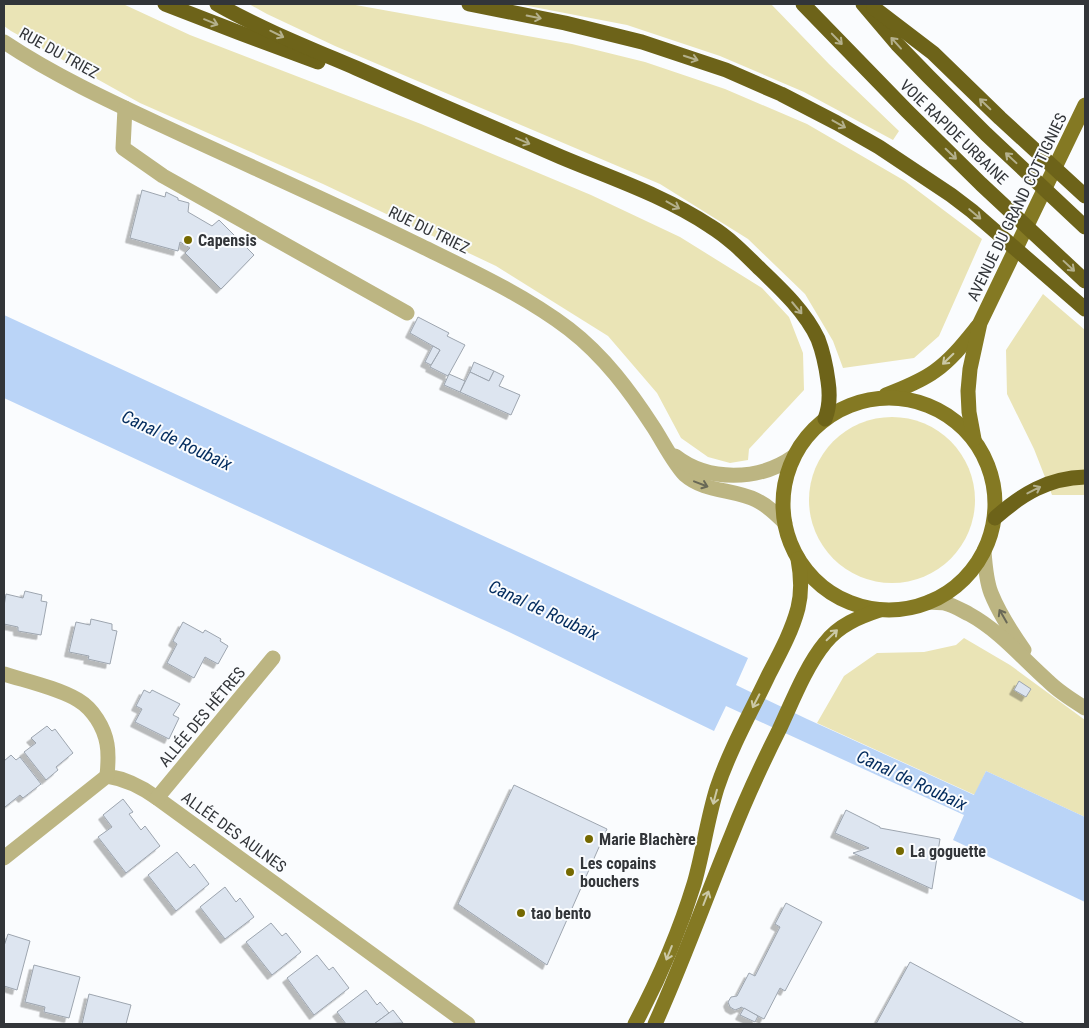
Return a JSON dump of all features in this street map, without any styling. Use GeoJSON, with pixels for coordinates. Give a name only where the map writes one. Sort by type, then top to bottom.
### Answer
{"type":"FeatureCollection","features":[{"type":"Feature","properties":{"kind":"highway"},"geometry":{"type":"LineString","coordinates":[[165,4],[478,122]]}},
{"type":"Feature","properties":{"kind":"highway"},"geometry":{"type":"LineString","coordinates":[[217,4],[283,37],[478,122],[665,200],[710,226],[739,248],[778,286],[809,324],[824,356],[829,394],[828,412],[825,419]]}},
{"type":"Feature","properties":{"kind":"highway"},"geometry":{"type":"LineString","coordinates":[[469,4],[566,23],[642,42],[726,70],[781,94],[879,147],[951,195],[972,211],[1085,310]]}},
{"type":"Feature","properties":{"kind":"highway","name":"VOIE RAPIDE URBAINE"},"geometry":{"type":"LineString","coordinates":[[803,4],[914,118],[1085,281]]}},
{"type":"Feature","properties":{"kind":"highway","name":"VOIE RAPIDE URBAINE"},"geometry":{"type":"LineString","coordinates":[[863,4],[897,44],[928,76],[986,134],[1085,227]]}},
{"type":"Feature","properties":{"kind":"highway"},"geometry":{"type":"LineString","coordinates":[[868,4],[934,53],[1000,118],[1085,196]]}},
{"type":"Feature","properties":{"kind":"highway"},"geometry":{"type":"LineString","coordinates":[[995,518],[1011,504],[1038,487],[1063,479],[1085,477]]}},
{"type":"Feature","properties":{"kind":"main road","name":"AVENUE DU GRAND COTTIGNIES"},"geometry":{"type":"LineString","coordinates":[[974,439],[969,412],[968,391],[970,369],[980,323],[1085,105]]}},
{"type":"Feature","properties":{"kind":"main road","name":"AVENUE DU GRAND COTTIGNIES"},"geometry":{"type":"LineString","coordinates":[[881,397],[917,382],[933,372],[945,363],[980,323]]}},
{"type":"Feature","properties":{"kind":"main road"},"geometry":{"type":"LineString","coordinates":[[881,397],[896,397],[933,407],[952,418],[964,428],[983,453],[994,484],[996,501],[991,535],[972,570],[956,587],[943,596],[913,608],[897,610],[881,610],[856,605],[833,594],[813,578],[792,547],[783,510],[785,483],[793,457],[807,436],[825,419],[846,406],[881,397]]}},
{"type":"Feature","properties":{"kind":"main road"},"geometry":{"type":"LineString","coordinates":[[635,1024],[669,955],[682,920],[694,883],[717,787],[731,752],[788,636],[798,608],[801,579],[798,558]]}},
{"type":"Feature","properties":{"kind":"main road"},"geometry":{"type":"LineString","coordinates":[[655,1024],[680,967],[762,763],[805,675],[825,643],[836,631],[858,618],[881,610]]}},
{"type":"Feature","properties":{"kind":"street","name":"RUE DU TRIEZ"},"geometry":{"type":"LineString","coordinates":[[4,42],[51,70],[125,108],[362,217],[468,269],[535,306],[568,329],[609,366],[636,401],[684,474],[700,484],[755,499],[772,510],[785,523]]}},
{"type":"Feature","properties":{"kind":"street"},"geometry":{"type":"LineString","coordinates":[[125,108],[123,148],[163,176],[407,312]]}},
{"type":"Feature","properties":{"kind":"street","name":"RUE DU TRIEZ"},"geometry":{"type":"LineString","coordinates":[[668,450],[692,467],[707,472],[729,474],[767,471],[793,457]]}},
{"type":"Feature","properties":{"kind":"street"},"geometry":{"type":"LineString","coordinates":[[984,551],[991,593],[1020,646],[1039,672]]}},
{"type":"Feature","properties":{"kind":"street"},"geometry":{"type":"LineString","coordinates":[[929,602],[944,603],[976,618],[1017,651],[1058,690],[1085,708]]}},
{"type":"Feature","properties":{"kind":"street","name":"ALLÉE DES HÊTRES"},"geometry":{"type":"LineString","coordinates":[[157,798],[273,658]]}},
{"type":"Feature","properties":{"kind":"street"},"geometry":{"type":"LineString","coordinates":[[4,674],[78,700],[93,714],[105,734],[108,745],[107,776],[4,858]]}},
{"type":"Feature","properties":{"kind":"street","name":"ALLÉE DES AULNES"},"geometry":{"type":"LineString","coordinates":[[107,776],[128,781],[144,789],[468,1024]]}},
{"type":"Feature","properties":{"kind":"shaded area"},"geometry":{"type":"Polygon","coordinates":[[[4,4],[123,4],[190,35],[421,124],[591,195],[680,237],[762,288],[789,317],[803,353],[804,390],[749,449],[748,460],[730,463],[708,457],[681,438],[657,393],[608,336],[496,266],[323,184],[140,103],[4,26],[4,4]]]}},
{"type":"Feature","properties":{"kind":"shaded area"},"geometry":{"type":"Polygon","coordinates":[[[249,4],[350,4],[572,44],[645,62],[725,89],[807,124],[905,181],[982,239],[939,336],[914,358],[843,368],[833,341],[805,294],[748,239],[660,184],[335,46],[249,4]]]}},
{"type":"Feature","properties":{"kind":"shaded area"},"geometry":{"type":"Polygon","coordinates":[[[518,4],[771,4],[829,64],[899,131],[893,140],[804,92],[720,56],[627,25],[518,4]]]}},
{"type":"Feature","properties":{"kind":"shaded area"},"geometry":{"type":"Polygon","coordinates":[[[1043,294],[1085,330],[1085,495],[1052,495],[1034,449],[1007,394],[1006,350],[1043,294]]]}},
{"type":"Feature","properties":{"kind":"shaded area"},"geometry":{"type":"Polygon","coordinates":[[[884,417],[900,417],[924,423],[951,441],[969,468],[975,500],[969,532],[951,559],[924,577],[900,583],[884,583],[860,577],[839,564],[828,553],[815,532],[809,508],[809,492],[815,468],[828,447],[839,436],[860,423],[884,417]]]}},
{"type":"Feature","properties":{"kind":"shaded area"},"geometry":{"type":"Polygon","coordinates":[[[964,638],[1010,665],[1085,720],[1085,817],[986,771],[975,795],[817,723],[844,676],[877,653],[924,652],[956,645],[964,638]]]}},
{"type":"Feature","properties":{"kind":"water","name":"Canal de Roubaix"},"geometry":{"type":"Polygon","coordinates":[[[4,315],[748,658],[736,685],[807,719],[974,795],[986,771],[1085,817],[1085,902],[953,840],[964,815],[726,706],[714,731],[509,632],[4,398],[4,315]]]}},
{"type":"Feature","properties":{"kind":"building","name":"Capensis"},"geometry":{"type":"Polygon","coordinates":[[[142,190],[165,197],[166,192],[178,198],[178,200],[189,203],[188,212],[212,226],[219,220],[254,255],[221,289],[185,253],[190,248],[180,242],[178,251],[130,238],[142,190]]]}},
{"type":"Feature","properties":{"kind":"building"},"geometry":{"type":"Polygon","coordinates":[[[418,317],[449,333],[447,336],[465,345],[448,376],[430,367],[440,350],[410,333],[418,317]]]}},
{"type":"Feature","properties":{"kind":"building"},"geometry":{"type":"Polygon","coordinates":[[[433,346],[440,350],[431,365],[425,362],[433,346]]]}},
{"type":"Feature","properties":{"kind":"building"},"geometry":{"type":"Polygon","coordinates":[[[474,362],[494,371],[489,381],[470,372],[474,362]]]}},
{"type":"Feature","properties":{"kind":"building"},"geometry":{"type":"Polygon","coordinates":[[[494,371],[504,376],[499,386],[520,395],[511,415],[460,392],[470,372],[489,381],[494,371]]]}},
{"type":"Feature","properties":{"kind":"building"},"geometry":{"type":"Polygon","coordinates":[[[449,374],[465,381],[460,392],[444,385],[449,374]]]}},
{"type":"Feature","properties":{"kind":"building"},"geometry":{"type":"Polygon","coordinates":[[[25,591],[42,595],[41,601],[47,602],[41,635],[18,631],[18,627],[4,624],[6,594],[23,598],[25,591]]]}},
{"type":"Feature","properties":{"kind":"building"},"geometry":{"type":"Polygon","coordinates":[[[91,619],[112,624],[112,630],[117,631],[110,664],[88,659],[89,656],[69,652],[76,622],[90,625],[91,619]]]}},
{"type":"Feature","properties":{"kind":"building"},"geometry":{"type":"Polygon","coordinates":[[[183,622],[203,633],[205,630],[221,639],[220,641],[228,646],[218,664],[205,657],[194,678],[167,663],[177,644],[173,641],[183,622]]]}},
{"type":"Feature","properties":{"kind":"building"},"geometry":{"type":"Polygon","coordinates":[[[1019,681],[1031,689],[1026,697],[1014,690],[1019,681]]]}},
{"type":"Feature","properties":{"kind":"building"},"geometry":{"type":"Polygon","coordinates":[[[144,690],[150,693],[152,690],[180,704],[173,715],[179,718],[169,739],[135,722],[142,709],[136,706],[144,690]]]}},
{"type":"Feature","properties":{"kind":"building"},"geometry":{"type":"Polygon","coordinates":[[[47,726],[52,731],[55,729],[73,753],[56,767],[58,770],[46,780],[24,752],[36,743],[31,738],[47,726]]]}},
{"type":"Feature","properties":{"kind":"building"},"geometry":{"type":"Polygon","coordinates":[[[11,755],[16,760],[20,757],[41,784],[23,798],[20,795],[5,807],[4,761],[11,755]]]}},
{"type":"Feature","properties":{"kind":"building"},"geometry":{"type":"Polygon","coordinates":[[[514,785],[607,829],[547,965],[458,904],[514,785]]]}},
{"type":"Feature","properties":{"kind":"building"},"geometry":{"type":"Polygon","coordinates":[[[123,799],[133,812],[129,814],[141,830],[145,826],[160,846],[126,873],[98,837],[112,827],[103,815],[123,799]]]}},
{"type":"Feature","properties":{"kind":"building","name":"La goguette"},"geometry":{"type":"Polygon","coordinates":[[[846,810],[880,828],[940,839],[932,889],[853,853],[869,848],[835,833],[846,810]]]}},
{"type":"Feature","properties":{"kind":"building"},"geometry":{"type":"Polygon","coordinates":[[[177,852],[190,868],[194,864],[209,884],[176,911],[148,875],[177,852]]]}},
{"type":"Feature","properties":{"kind":"building"},"geometry":{"type":"Polygon","coordinates":[[[225,887],[236,902],[240,898],[254,917],[225,939],[200,907],[225,887]]]}},
{"type":"Feature","properties":{"kind":"building"},"geometry":{"type":"Polygon","coordinates":[[[786,903],[822,922],[785,991],[780,988],[764,1019],[741,1007],[735,1010],[730,1007],[728,1002],[731,997],[737,996],[749,973],[755,976],[780,927],[775,924],[786,903]]]}},
{"type":"Feature","properties":{"kind":"building"},"geometry":{"type":"Polygon","coordinates":[[[271,923],[282,936],[286,933],[301,952],[272,975],[246,942],[271,923]]]}},
{"type":"Feature","properties":{"kind":"building"},"geometry":{"type":"Polygon","coordinates":[[[8,934],[30,941],[17,990],[4,986],[4,946],[8,934]]]}},
{"type":"Feature","properties":{"kind":"building"},"geometry":{"type":"Polygon","coordinates":[[[317,955],[329,970],[333,967],[349,988],[314,1015],[287,978],[317,955]]]}},
{"type":"Feature","properties":{"kind":"building"},"geometry":{"type":"Polygon","coordinates":[[[910,962],[1025,1024],[876,1024],[910,962]]]}},
{"type":"Feature","properties":{"kind":"building"},"geometry":{"type":"Polygon","coordinates":[[[34,965],[80,977],[69,1018],[44,1012],[45,1007],[25,1002],[34,965]]]}},
{"type":"Feature","properties":{"kind":"building"},"geometry":{"type":"Polygon","coordinates":[[[366,990],[377,1005],[380,1002],[389,1013],[374,1024],[346,1024],[337,1012],[366,990]]]}},
{"type":"Feature","properties":{"kind":"building"},"geometry":{"type":"Polygon","coordinates":[[[89,994],[131,1005],[126,1024],[82,1024],[89,994]]]}},
{"type":"Feature","properties":{"kind":"building"},"geometry":{"type":"Polygon","coordinates":[[[744,1008],[758,1016],[755,1022],[740,1015],[744,1008]]]}},
{"type":"Feature","properties":{"kind":"building"},"geometry":{"type":"Polygon","coordinates":[[[393,1010],[403,1023],[374,1024],[389,1013],[393,1010]]]}},
{"type":"Feature","properties":{"kind":"place","name":"Capensis"},"geometry":{"type":"Point","coordinates":[188,240]}},
{"type":"Feature","properties":{"kind":"place","name":"Marie Blachère"},"geometry":{"type":"Point","coordinates":[589,839]}},
{"type":"Feature","properties":{"kind":"place","name":"La goguette"},"geometry":{"type":"Point","coordinates":[900,851]}},
{"type":"Feature","properties":{"kind":"place","name":"Les copains bouchers"},"geometry":{"type":"Point","coordinates":[570,872]}},
{"type":"Feature","properties":{"kind":"place","name":"tao bento"},"geometry":{"type":"Point","coordinates":[521,913]}}]}
